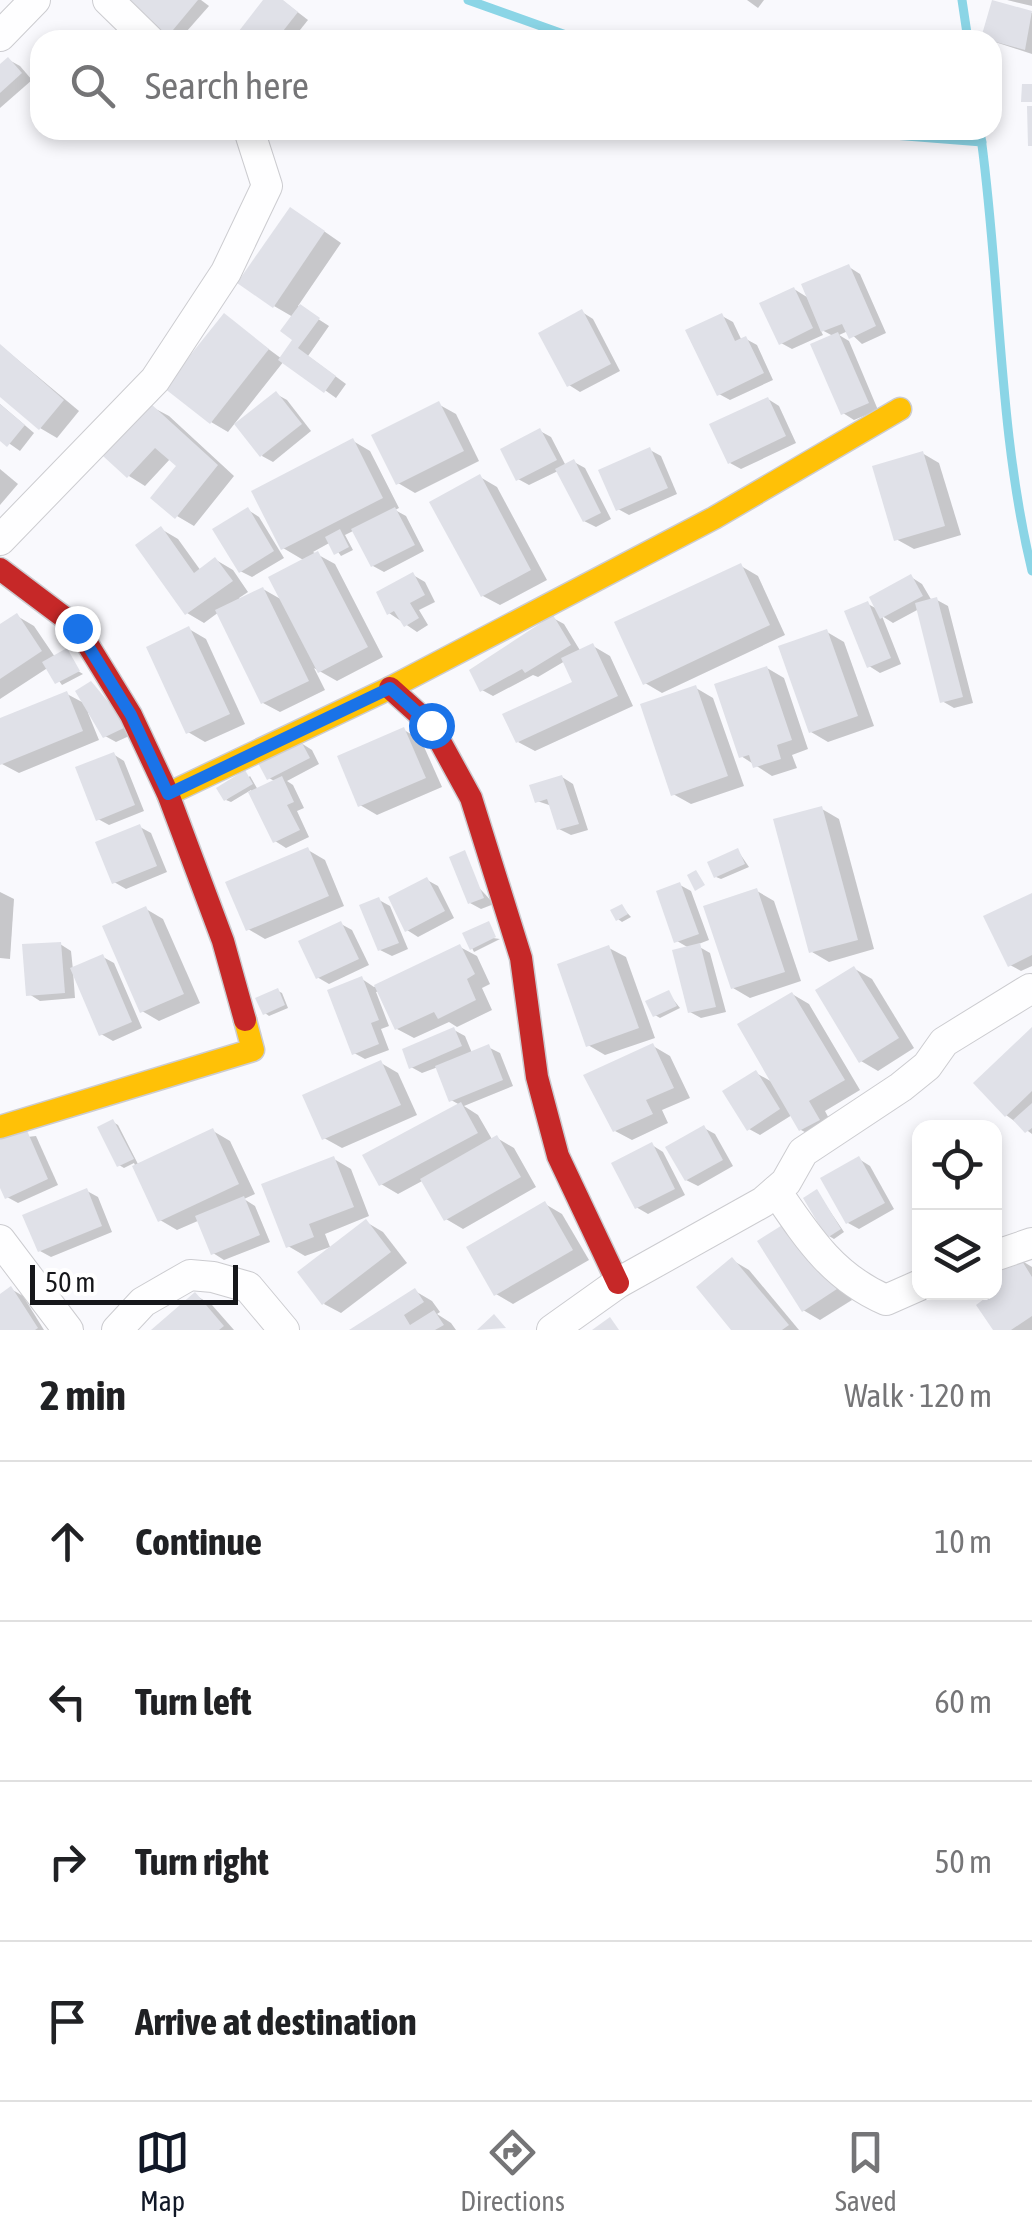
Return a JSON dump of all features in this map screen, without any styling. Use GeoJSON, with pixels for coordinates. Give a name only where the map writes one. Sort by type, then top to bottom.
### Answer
{"type":"FeatureCollection","features":[{"type":"Feature","properties":{"kind":"street"},"geometry":{"type":"LineString","coordinates":[[0,36],[35,0]]}},
{"type":"Feature","properties":{"kind":"street"},"geometry":{"type":"LineString","coordinates":[[108,0],[139,30]]}},
{"type":"Feature","properties":{"kind":"street"},"geometry":{"type":"LineString","coordinates":[[0,540],[155,380],[226,272],[267,186],[252,140]]}},
{"type":"Feature","properties":{"kind":"street"},"geometry":{"type":"LineString","coordinates":[[168,794],[390,688],[714,518],[900,409]]}},
{"type":"Feature","properties":{"kind":"street"},"geometry":{"type":"LineString","coordinates":[[0,569],[77,628],[131,715],[168,794],[223,940],[253,1050],[0,1127]]}},
{"type":"Feature","properties":{"kind":"street"},"geometry":{"type":"LineString","coordinates":[[390,688],[431,725],[471,798],[522,958],[538,1077],[558,1156],[618,1283]]}},
{"type":"Feature","properties":{"kind":"street"},"geometry":{"type":"LineString","coordinates":[[552,1330],[618,1283],[764,1202],[786,1182],[803,1152],[901,1087],[926,1066],[944,1042],[1030,988]]}},
{"type":"Feature","properties":{"kind":"street"},"geometry":{"type":"LineString","coordinates":[[776,1191],[818,1253],[864,1291],[886,1300],[912,1289]]}},
{"type":"Feature","properties":{"kind":"street"},"geometry":{"type":"LineString","coordinates":[[0,1240],[68,1330]]}},
{"type":"Feature","properties":{"kind":"street"},"geometry":{"type":"LineString","coordinates":[[1002,1253],[1032,1243]]}},
{"type":"Feature","properties":{"kind":"street"},"geometry":{"type":"LineString","coordinates":[[118,1330],[143,1302],[190,1276],[213,1277],[248,1287],[284,1330]]}},
{"type":"Feature","properties":{"kind":"building"},"geometry":{"type":"Polygon","coordinates":[[[125,0],[198,0],[173,30],[161,30],[125,0]]]}},
{"type":"Feature","properties":{"kind":"building"},"geometry":{"type":"Polygon","coordinates":[[[263,0],[283,0],[298,12],[284,30],[240,30],[263,0]]]}},
{"type":"Feature","properties":{"kind":"building"},"geometry":{"type":"Polygon","coordinates":[[[992,0],[1032,11],[1025,50],[1002,44],[1002,30],[983,30],[992,0]]]}},
{"type":"Feature","properties":{"kind":"building"},"geometry":{"type":"Polygon","coordinates":[[[8,57],[22,73],[0,93],[0,64],[8,57]]]}},
{"type":"Feature","properties":{"kind":"building"},"geometry":{"type":"Polygon","coordinates":[[[1022,84],[1032,84],[1032,102],[1021,102],[1022,84]]]}},
{"type":"Feature","properties":{"kind":"building"},"geometry":{"type":"Polygon","coordinates":[[[1027,106],[1032,106],[1032,146],[1028,146],[1027,106]]]}},
{"type":"Feature","properties":{"kind":"building"},"geometry":{"type":"Polygon","coordinates":[[[290,207],[325,231],[273,308],[237,283],[290,207]]]}},
{"type":"Feature","properties":{"kind":"building"},"geometry":{"type":"Polygon","coordinates":[[[849,264],[876,326],[849,339],[842,324],[821,332],[801,284],[849,264]]]}},
{"type":"Feature","properties":{"kind":"building"},"geometry":{"type":"Polygon","coordinates":[[[794,287],[813,328],[779,345],[759,303],[794,287]]]}},
{"type":"Feature","properties":{"kind":"building"},"geometry":{"type":"Polygon","coordinates":[[[300,304],[320,318],[298,348],[336,376],[324,393],[278,360],[292,340],[280,331],[300,304]]]}},
{"type":"Feature","properties":{"kind":"building"},"geometry":{"type":"Polygon","coordinates":[[[582,309],[611,364],[567,387],[538,333],[582,309]]]}},
{"type":"Feature","properties":{"kind":"building"},"geometry":{"type":"Polygon","coordinates":[[[224,313],[269,349],[210,424],[164,388],[224,313]]]}},
{"type":"Feature","properties":{"kind":"building"},"geometry":{"type":"Polygon","coordinates":[[[722,313],[735,341],[746,336],[764,373],[717,396],[685,330],[722,313]]]}},
{"type":"Feature","properties":{"kind":"building"},"geometry":{"type":"Polygon","coordinates":[[[838,332],[869,403],[841,415],[810,344],[838,332]]]}},
{"type":"Feature","properties":{"kind":"building"},"geometry":{"type":"Polygon","coordinates":[[[0,344],[64,400],[39,430],[0,397],[0,344]]]}},
{"type":"Feature","properties":{"kind":"building"},"geometry":{"type":"Polygon","coordinates":[[[276,391],[302,424],[260,457],[234,424],[276,391]]]}},
{"type":"Feature","properties":{"kind":"building"},"geometry":{"type":"Polygon","coordinates":[[[768,397],[786,436],[728,464],[709,424],[768,397]]]}},
{"type":"Feature","properties":{"kind":"building"},"geometry":{"type":"Polygon","coordinates":[[[439,401],[464,451],[396,485],[371,435],[439,401]]]}},
{"type":"Feature","properties":{"kind":"building"},"geometry":{"type":"Polygon","coordinates":[[[0,404],[25,425],[7,447],[0,441],[0,404]]]}},
{"type":"Feature","properties":{"kind":"building"},"geometry":{"type":"Polygon","coordinates":[[[151,404],[218,465],[175,519],[150,498],[176,466],[155,448],[127,478],[103,456],[151,404]]]}},
{"type":"Feature","properties":{"kind":"building"},"geometry":{"type":"Polygon","coordinates":[[[540,428],[557,460],[516,481],[500,449],[540,428]]]}},
{"type":"Feature","properties":{"kind":"building"},"geometry":{"type":"Polygon","coordinates":[[[353,438],[383,498],[281,550],[251,491],[353,438]]]}},
{"type":"Feature","properties":{"kind":"building"},"geometry":{"type":"Polygon","coordinates":[[[650,447],[668,488],[616,511],[598,470],[650,447]]]}},
{"type":"Feature","properties":{"kind":"building"},"geometry":{"type":"Polygon","coordinates":[[[923,451],[945,526],[894,541],[872,466],[923,451]]]}},
{"type":"Feature","properties":{"kind":"building"},"geometry":{"type":"Polygon","coordinates":[[[574,459],[601,513],[583,522],[555,469],[574,459]]]}},
{"type":"Feature","properties":{"kind":"building"},"geometry":{"type":"Polygon","coordinates":[[[480,474],[531,570],[481,597],[429,502],[480,474]]]}},
{"type":"Feature","properties":{"kind":"building"},"geometry":{"type":"Polygon","coordinates":[[[248,507],[274,551],[239,573],[212,529],[248,507]]]}},
{"type":"Feature","properties":{"kind":"building"},"geometry":{"type":"Polygon","coordinates":[[[395,507],[415,545],[371,567],[351,529],[395,507]]]}},
{"type":"Feature","properties":{"kind":"building"},"geometry":{"type":"Polygon","coordinates":[[[161,526],[194,573],[215,557],[233,581],[185,615],[135,545],[161,526]]]}},
{"type":"Feature","properties":{"kind":"building"},"geometry":{"type":"Polygon","coordinates":[[[340,529],[349,547],[334,555],[325,537],[340,529]]]}},
{"type":"Feature","properties":{"kind":"building"},"geometry":{"type":"Polygon","coordinates":[[[318,551],[368,647],[318,673],[268,577],[318,551]]]}},
{"type":"Feature","properties":{"kind":"building"},"geometry":{"type":"Polygon","coordinates":[[[741,563],[770,625],[643,685],[614,622],[741,563]]]}},
{"type":"Feature","properties":{"kind":"building"},"geometry":{"type":"Polygon","coordinates":[[[413,572],[425,595],[410,603],[419,618],[404,627],[394,611],[387,615],[376,592],[413,572]]]}},
{"type":"Feature","properties":{"kind":"building"},"geometry":{"type":"Polygon","coordinates":[[[911,574],[923,596],[880,619],[869,597],[911,574]]]}},
{"type":"Feature","properties":{"kind":"building"},"geometry":{"type":"Polygon","coordinates":[[[263,587],[309,681],[261,704],[215,610],[263,587]]]}},
{"type":"Feature","properties":{"kind":"building"},"geometry":{"type":"Polygon","coordinates":[[[937,597],[963,697],[940,703],[915,603],[937,597]]]}},
{"type":"Feature","properties":{"kind":"building"},"geometry":{"type":"Polygon","coordinates":[[[868,601],[891,658],[867,668],[844,611],[868,601]]]}},
{"type":"Feature","properties":{"kind":"building"},"geometry":{"type":"Polygon","coordinates":[[[17,613],[42,651],[0,679],[0,624],[17,613]]]}},
{"type":"Feature","properties":{"kind":"building"},"geometry":{"type":"Polygon","coordinates":[[[553,615],[571,645],[525,673],[522,669],[480,692],[469,670],[553,615]]]}},
{"type":"Feature","properties":{"kind":"building"},"geometry":{"type":"Polygon","coordinates":[[[189,626],[230,714],[186,734],[146,647],[189,626]]]}},
{"type":"Feature","properties":{"kind":"building"},"geometry":{"type":"Polygon","coordinates":[[[827,629],[858,716],[809,733],[778,646],[827,629]]]}},
{"type":"Feature","properties":{"kind":"building"},"geometry":{"type":"Polygon","coordinates":[[[593,643],[618,696],[516,743],[502,714],[572,682],[561,658],[593,643]]]}},
{"type":"Feature","properties":{"kind":"building"},"geometry":{"type":"Polygon","coordinates":[[[67,648],[80,671],[55,684],[42,662],[67,648]]]}},
{"type":"Feature","properties":{"kind":"building"},"geometry":{"type":"Polygon","coordinates":[[[767,666],[792,740],[777,745],[781,759],[753,768],[749,755],[739,758],[714,684],[767,666]]]}},
{"type":"Feature","properties":{"kind":"building"},"geometry":{"type":"Polygon","coordinates":[[[91,681],[128,726],[103,738],[75,691],[91,681]]]}},
{"type":"Feature","properties":{"kind":"building"},"geometry":{"type":"Polygon","coordinates":[[[696,685],[728,776],[671,796],[640,704],[696,685]]]}},
{"type":"Feature","properties":{"kind":"building"},"geometry":{"type":"Polygon","coordinates":[[[67,691],[83,731],[0,765],[0,718],[67,691]]]}},
{"type":"Feature","properties":{"kind":"building"},"geometry":{"type":"Polygon","coordinates":[[[404,727],[426,778],[358,807],[337,756],[404,727]]]}},
{"type":"Feature","properties":{"kind":"building"},"geometry":{"type":"Polygon","coordinates":[[[301,741],[310,758],[267,780],[258,763],[301,741]]]}},
{"type":"Feature","properties":{"kind":"building"},"geometry":{"type":"Polygon","coordinates":[[[114,752],[135,805],[96,821],[75,767],[114,752]]]}},
{"type":"Feature","properties":{"kind":"building"},"geometry":{"type":"Polygon","coordinates":[[[245,770],[253,784],[224,801],[216,788],[245,770]]]}},
{"type":"Feature","properties":{"kind":"building"},"geometry":{"type":"Polygon","coordinates":[[[562,775],[579,824],[557,830],[547,799],[535,803],[529,785],[562,775]]]}},
{"type":"Feature","properties":{"kind":"building"},"geometry":{"type":"Polygon","coordinates":[[[282,776],[294,802],[287,805],[300,830],[273,843],[248,792],[282,776]]]}},
{"type":"Feature","properties":{"kind":"building"},"geometry":{"type":"Polygon","coordinates":[[[822,806],[858,940],[809,953],[773,819],[822,806]]]}},
{"type":"Feature","properties":{"kind":"building"},"geometry":{"type":"Polygon","coordinates":[[[140,824],[157,866],[112,884],[95,842],[140,824]]]}},
{"type":"Feature","properties":{"kind":"building"},"geometry":{"type":"Polygon","coordinates":[[[308,847],[329,896],[246,931],[225,882],[308,847]]]}},
{"type":"Feature","properties":{"kind":"building"},"geometry":{"type":"Polygon","coordinates":[[[738,848],[745,864],[714,878],[707,862],[738,848]]]}},
{"type":"Feature","properties":{"kind":"building"},"geometry":{"type":"Polygon","coordinates":[[[465,850],[484,898],[468,904],[449,857],[465,850]]]}},
{"type":"Feature","properties":{"kind":"building"},"geometry":{"type":"Polygon","coordinates":[[[696,870],[705,885],[695,891],[687,875],[696,870]]]}},
{"type":"Feature","properties":{"kind":"building"},"geometry":{"type":"Polygon","coordinates":[[[427,877],[445,911],[405,932],[388,897],[427,877]]]}},
{"type":"Feature","properties":{"kind":"building"},"geometry":{"type":"Polygon","coordinates":[[[680,882],[699,934],[674,943],[656,891],[680,882]]]}},
{"type":"Feature","properties":{"kind":"building"},"geometry":{"type":"Polygon","coordinates":[[[757,888],[785,972],[731,989],[703,906],[757,888]]]}},
{"type":"Feature","properties":{"kind":"building"},"geometry":{"type":"Polygon","coordinates":[[[1032,893],[1032,955],[1008,967],[983,916],[1032,893]]]}},
{"type":"Feature","properties":{"kind":"building"},"geometry":{"type":"Polygon","coordinates":[[[379,897],[399,943],[378,951],[359,905],[379,897]]]}},
{"type":"Feature","properties":{"kind":"building"},"geometry":{"type":"Polygon","coordinates":[[[622,904],[628,914],[616,921],[610,910],[622,904]]]}},
{"type":"Feature","properties":{"kind":"building"},"geometry":{"type":"Polygon","coordinates":[[[146,906],[184,994],[140,1013],[102,926],[146,906]]]}},
{"type":"Feature","properties":{"kind":"building"},"geometry":{"type":"Polygon","coordinates":[[[341,921],[359,959],[316,979],[298,941],[341,921]]]}},
{"type":"Feature","properties":{"kind":"building"},"geometry":{"type":"Polygon","coordinates":[[[489,921],[496,937],[470,950],[462,933],[489,921]]]}},
{"type":"Feature","properties":{"kind":"building"},"geometry":{"type":"Polygon","coordinates":[[[61,942],[65,993],[26,996],[22,944],[61,942]]]}},
{"type":"Feature","properties":{"kind":"building"},"geometry":{"type":"Polygon","coordinates":[[[700,943],[716,1007],[688,1013],[672,950],[700,943]]]}},
{"type":"Feature","properties":{"kind":"building"},"geometry":{"type":"Polygon","coordinates":[[[460,944],[475,974],[467,979],[476,1000],[438,1019],[434,1012],[395,1030],[374,985],[460,944]]]}},
{"type":"Feature","properties":{"kind":"building"},"geometry":{"type":"Polygon","coordinates":[[[609,945],[639,1028],[586,1047],[557,964],[609,945]]]}},
{"type":"Feature","properties":{"kind":"building"},"geometry":{"type":"Polygon","coordinates":[[[103,954],[132,1022],[99,1036],[70,968],[103,954]]]}},
{"type":"Feature","properties":{"kind":"building"},"geometry":{"type":"Polygon","coordinates":[[[854,966],[899,1038],[859,1063],[815,990],[854,966]]]}},
{"type":"Feature","properties":{"kind":"building"},"geometry":{"type":"Polygon","coordinates":[[[362,976],[379,1020],[371,1023],[379,1044],[352,1055],[327,990],[362,976]]]}},
{"type":"Feature","properties":{"kind":"building"},"geometry":{"type":"Polygon","coordinates":[[[278,988],[285,1005],[263,1015],[255,998],[278,988]]]}},
{"type":"Feature","properties":{"kind":"building"},"geometry":{"type":"Polygon","coordinates":[[[669,990],[677,1006],[653,1017],[645,1001],[669,990]]]}},
{"type":"Feature","properties":{"kind":"building"},"geometry":{"type":"Polygon","coordinates":[[[792,992],[845,1080],[809,1101],[820,1120],[799,1131],[737,1024],[792,992]]]}},
{"type":"Feature","properties":{"kind":"building"},"geometry":{"type":"Polygon","coordinates":[[[454,1027],[462,1046],[409,1069],[402,1049],[454,1027]]]}},
{"type":"Feature","properties":{"kind":"building"},"geometry":{"type":"Polygon","coordinates":[[[1032,1027],[1032,1091],[1005,1117],[973,1083],[1032,1027]]]}},
{"type":"Feature","properties":{"kind":"building"},"geometry":{"type":"Polygon","coordinates":[[[653,1043],[674,1088],[646,1100],[653,1114],[613,1132],[583,1075],[653,1043]]]}},
{"type":"Feature","properties":{"kind":"building"},"geometry":{"type":"Polygon","coordinates":[[[489,1044],[503,1080],[449,1102],[435,1066],[489,1044]]]}},
{"type":"Feature","properties":{"kind":"building"},"geometry":{"type":"Polygon","coordinates":[[[381,1060],[401,1105],[322,1140],[302,1095],[381,1060]]]}},
{"type":"Feature","properties":{"kind":"building"},"geometry":{"type":"Polygon","coordinates":[[[756,1070],[780,1109],[747,1131],[722,1091],[756,1070]]]}},
{"type":"Feature","properties":{"kind":"building"},"geometry":{"type":"Polygon","coordinates":[[[461,1102],[478,1133],[379,1186],[362,1155],[461,1102]]]}},
{"type":"Feature","properties":{"kind":"building"},"geometry":{"type":"Polygon","coordinates":[[[1032,1103],[1032,1128],[1025,1133],[1013,1120],[1032,1103]]]}},
{"type":"Feature","properties":{"kind":"building"},"geometry":{"type":"Polygon","coordinates":[[[113,1119],[134,1159],[117,1167],[97,1127],[113,1119]]]}},
{"type":"Feature","properties":{"kind":"building"},"geometry":{"type":"Polygon","coordinates":[[[704,1125],[723,1160],[685,1181],[665,1147],[704,1125]]]}},
{"type":"Feature","properties":{"kind":"building"},"geometry":{"type":"Polygon","coordinates":[[[25,1126],[48,1179],[5,1199],[0,1188],[0,1137],[25,1126]]]}},
{"type":"Feature","properties":{"kind":"building"},"geometry":{"type":"Polygon","coordinates":[[[213,1128],[239,1184],[158,1222],[132,1166],[213,1128]]]}},
{"type":"Feature","properties":{"kind":"building"},"geometry":{"type":"Polygon","coordinates":[[[497,1135],[521,1177],[444,1221],[420,1179],[497,1135]]]}},
{"type":"Feature","properties":{"kind":"building"},"geometry":{"type":"Polygon","coordinates":[[[652,1142],[675,1189],[635,1209],[611,1163],[652,1142]]]}},
{"type":"Feature","properties":{"kind":"building"},"geometry":{"type":"Polygon","coordinates":[[[334,1156],[354,1207],[309,1224],[314,1237],[286,1248],[261,1184],[334,1156]]]}},
{"type":"Feature","properties":{"kind":"building"},"geometry":{"type":"Polygon","coordinates":[[[859,1156],[885,1203],[846,1224],[820,1178],[859,1156]]]}},
{"type":"Feature","properties":{"kind":"building"},"geometry":{"type":"Polygon","coordinates":[[[87,1188],[102,1226],[38,1252],[22,1215],[87,1188]]]}},
{"type":"Feature","properties":{"kind":"building"},"geometry":{"type":"Polygon","coordinates":[[[817,1189],[841,1229],[827,1238],[803,1198],[817,1189]]]}},
{"type":"Feature","properties":{"kind":"building"},"geometry":{"type":"Polygon","coordinates":[[[244,1196],[260,1235],[211,1255],[195,1216],[244,1196]]]}},
{"type":"Feature","properties":{"kind":"building"},"geometry":{"type":"Polygon","coordinates":[[[545,1201],[573,1250],[494,1296],[466,1247],[545,1201]]]}},
{"type":"Feature","properties":{"kind":"building"},"geometry":{"type":"Polygon","coordinates":[[[366,1219],[391,1252],[322,1305],[297,1272],[366,1219]]]}},
{"type":"Feature","properties":{"kind":"building"},"geometry":{"type":"Polygon","coordinates":[[[792,1219],[837,1289],[802,1312],[757,1241],[792,1219]]]}},
{"type":"Feature","properties":{"kind":"building"},"geometry":{"type":"Polygon","coordinates":[[[1019,1256],[1032,1277],[1032,1316],[1011,1330],[993,1330],[976,1305],[983,1300],[1002,1300],[1002,1267],[1019,1256]]]}},
{"type":"Feature","properties":{"kind":"building"},"geometry":{"type":"Polygon","coordinates":[[[732,1257],[789,1325],[782,1330],[731,1330],[696,1287],[732,1257]]]}},
{"type":"Feature","properties":{"kind":"building"},"geometry":{"type":"Polygon","coordinates":[[[11,1286],[38,1328],[35,1330],[0,1330],[0,1294],[11,1286]]]}},
{"type":"Feature","properties":{"kind":"building"},"geometry":{"type":"Polygon","coordinates":[[[415,1288],[424,1302],[404,1315],[410,1325],[434,1310],[444,1325],[435,1330],[349,1330],[415,1288]]]}},
{"type":"Feature","properties":{"kind":"building"},"geometry":{"type":"Polygon","coordinates":[[[195,1292],[224,1326],[219,1330],[151,1330],[195,1292]]]}},
{"type":"Feature","properties":{"kind":"building"},"geometry":{"type":"Polygon","coordinates":[[[494,1314],[506,1328],[477,1330],[494,1314]]]}},
{"type":"Feature","properties":{"kind":"building"},"geometry":{"type":"Polygon","coordinates":[[[610,1317],[619,1330],[592,1330],[610,1317]]]}},
{"type":"Feature","properties":{"kind":"waterway"},"geometry":{"type":"LineString","coordinates":[[468,0],[552,30]]}},
{"type":"Feature","properties":{"kind":"waterway"},"geometry":{"type":"LineString","coordinates":[[962,0],[966,30]]}},
{"type":"Feature","properties":{"kind":"waterway"},"geometry":{"type":"LineString","coordinates":[[957,140],[982,142]]}},
{"type":"Feature","properties":{"kind":"waterway"},"geometry":{"type":"LineString","coordinates":[[981,140],[1012,462],[1032,571]]}},
{"type":"Feature","properties":{"kind":"traffic: slow"},"geometry":{"type":"LineString","coordinates":[[168,794],[390,688],[714,518],[900,409]]}},
{"type":"Feature","properties":{"kind":"traffic: slow"},"geometry":{"type":"LineString","coordinates":[[0,1127],[253,1050],[245,1020]]}},
{"type":"Feature","properties":{"kind":"traffic: jam"},"geometry":{"type":"LineString","coordinates":[[0,569],[77,627],[131,715],[168,794],[223,941],[245,1020]]}},
{"type":"Feature","properties":{"kind":"traffic: jam"},"geometry":{"type":"LineString","coordinates":[[390,688],[431,725],[471,798],[521,958],[537,1077],[558,1156],[618,1283]]}},
{"type":"Feature","properties":{"kind":"route"},"geometry":{"type":"LineString","coordinates":[[77,628],[131,715],[168,794],[390,688],[431,725]]}}]}
